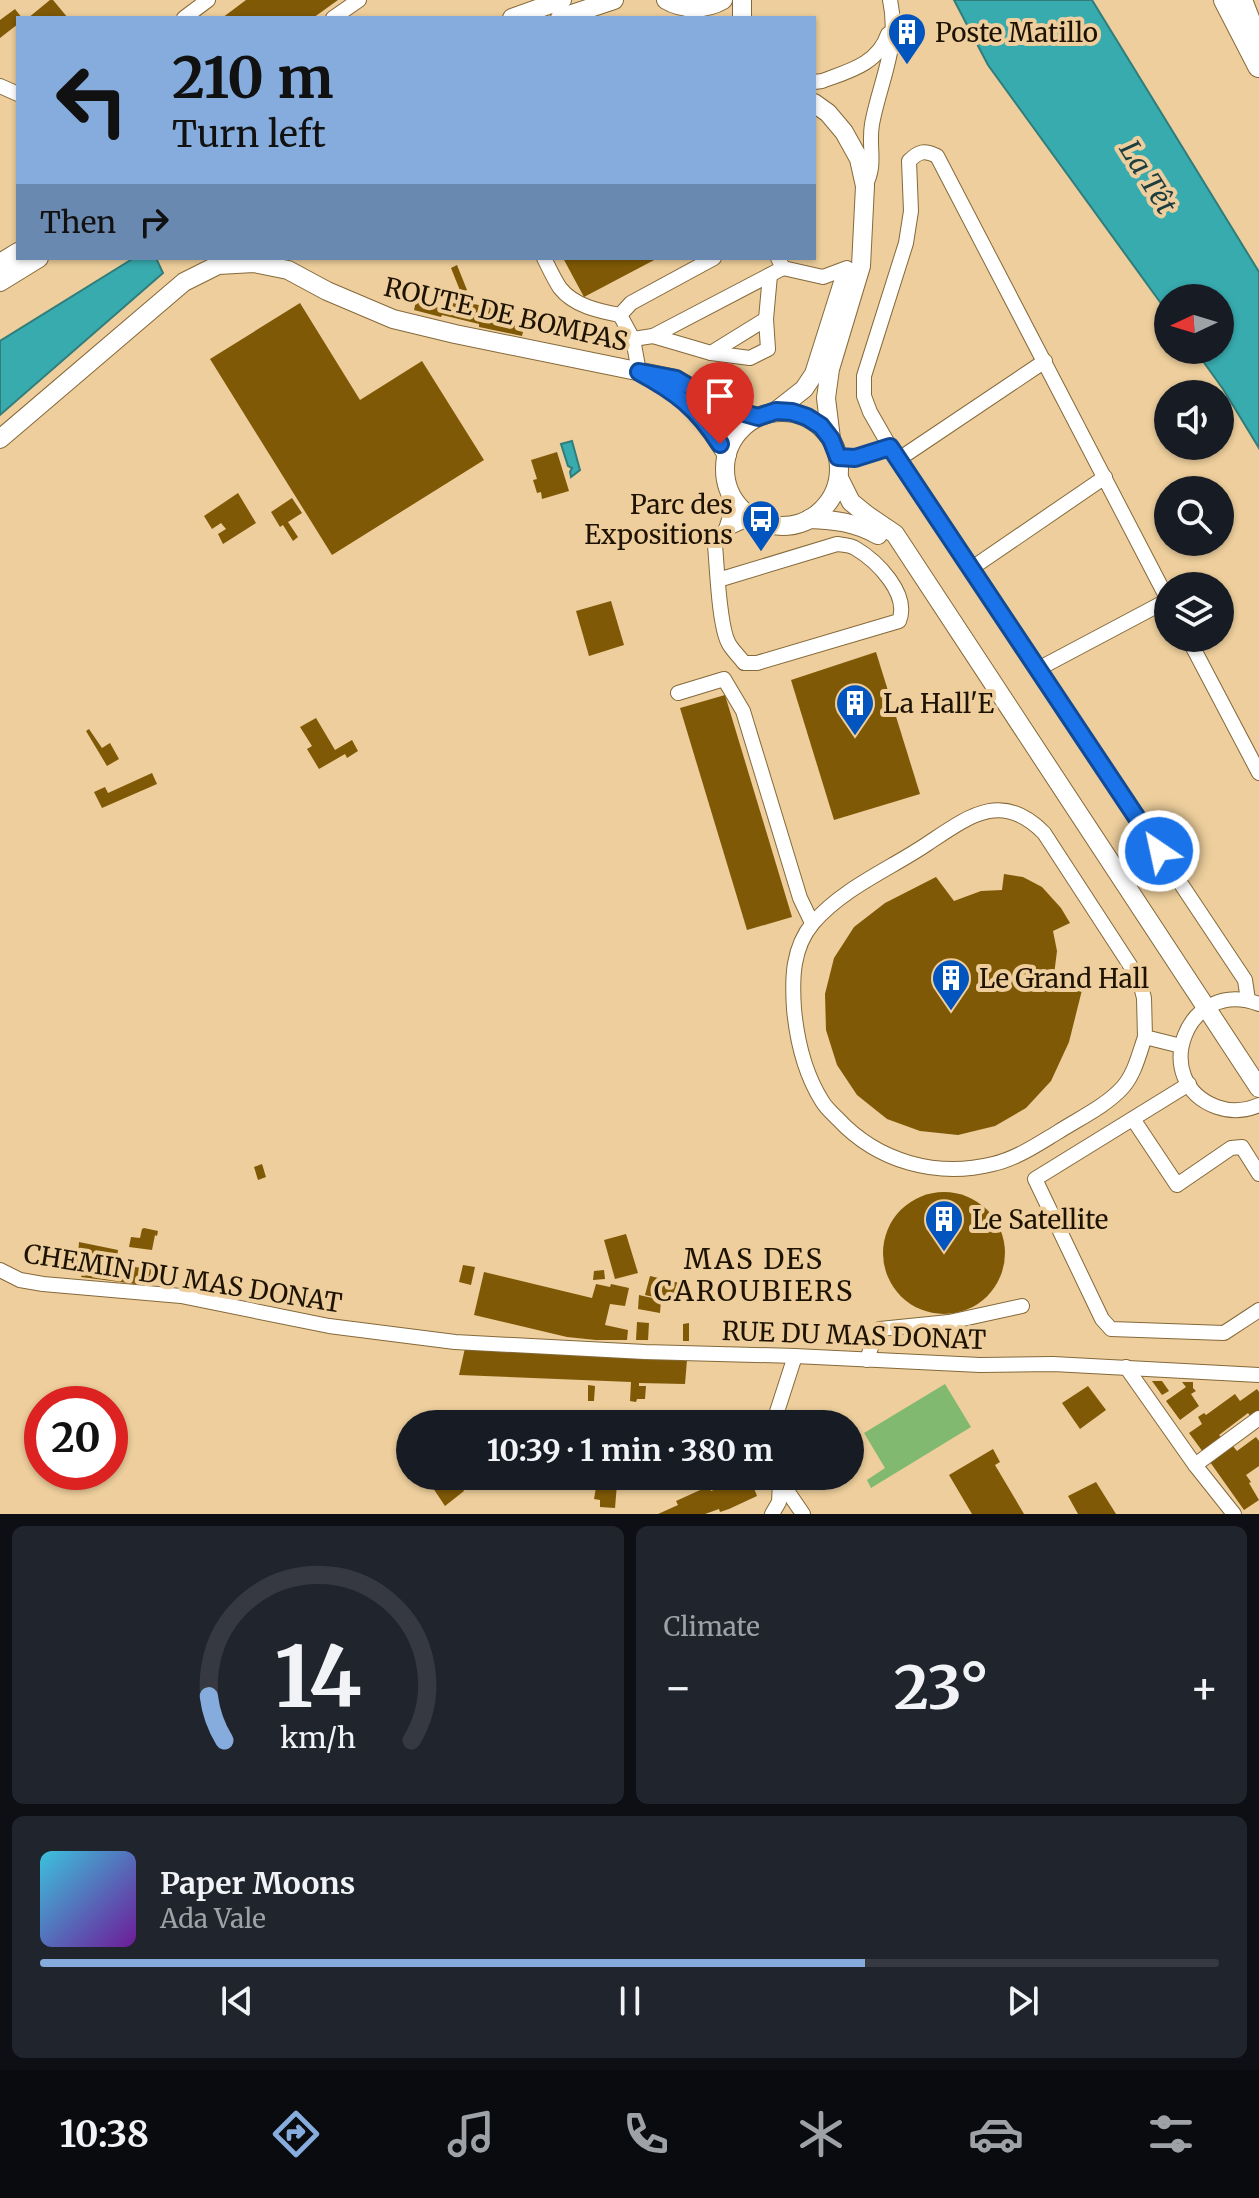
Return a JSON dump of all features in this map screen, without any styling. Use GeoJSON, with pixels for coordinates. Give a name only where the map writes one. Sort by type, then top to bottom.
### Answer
{"type":"FeatureCollection","features":[{"type":"Feature","properties":{"kind":"highway"},"geometry":{"type":"LineString","coordinates":[[1225,0],[1259,66]]}},
{"type":"Feature","properties":{"kind":"main road"},"geometry":{"type":"LineString","coordinates":[[518,16],[562,0]]}},
{"type":"Feature","properties":{"kind":"main road"},"geometry":{"type":"LineString","coordinates":[[566,16],[614,0]]}},
{"type":"Feature","properties":{"kind":"main road"},"geometry":{"type":"LineString","coordinates":[[666,0],[710,13],[723,0]]}},
{"type":"Feature","properties":{"kind":"main road"},"geometry":{"type":"LineString","coordinates":[[1243,0],[1259,41]]}},
{"type":"Feature","properties":{"kind":"main road"},"geometry":{"type":"LineString","coordinates":[[1254,0],[1259,11]]}},
{"type":"Feature","properties":{"kind":"main road"},"geometry":{"type":"LineString","coordinates":[[816,104],[844,132],[859,159],[865,186],[864,216],[861,266],[830,369],[826,398],[839,478],[833,495],[823,509],[809,519],[780,526],[765,523],[752,517],[735,501],[725,471],[727,455],[738,433],[758,417],[776,411],[804,389],[814,374],[864,216]]}},
{"type":"Feature","properties":{"kind":"main road"},"geometry":{"type":"LineString","coordinates":[[0,282],[36,260]]}},
{"type":"Feature","properties":{"kind":"main road","name":"ROUTE DE BOMPAS"},"geometry":{"type":"LineString","coordinates":[[0,439],[184,282],[218,265],[254,263],[288,270],[327,291],[393,319],[676,379],[723,407],[758,417]]}},
{"type":"Feature","properties":{"kind":"main road","name":"ROUTE DE BOMPAS"},"geometry":{"type":"LineString","coordinates":[[639,372],[670,388],[693,408],[727,455]]}},
{"type":"Feature","properties":{"kind":"main road"},"geometry":{"type":"LineString","coordinates":[[776,411],[807,417],[821,426],[831,439]]}},
{"type":"Feature","properties":{"kind":"main road"},"geometry":{"type":"LineString","coordinates":[[839,478],[851,502],[895,534],[1259,1088]]}},
{"type":"Feature","properties":{"kind":"main road"},"geometry":{"type":"LineString","coordinates":[[809,519],[860,525],[889,541],[909,558]]}},
{"type":"Feature","properties":{"kind":"street"},"geometry":{"type":"LineString","coordinates":[[187,16],[208,0]]}},
{"type":"Feature","properties":{"kind":"street"},"geometry":{"type":"LineString","coordinates":[[336,16],[359,0]]}},
{"type":"Feature","properties":{"kind":"street"},"geometry":{"type":"LineString","coordinates":[[865,186],[873,172],[872,125],[892,51],[894,18],[890,0]]}},
{"type":"Feature","properties":{"kind":"street"},"geometry":{"type":"LineString","coordinates":[[816,82],[869,60],[884,47],[894,18]]}},
{"type":"Feature","properties":{"kind":"street"},"geometry":{"type":"LineString","coordinates":[[1154,573],[937,156],[926,151],[916,153],[909,161],[911,211],[906,243],[864,376],[864,396],[870,412],[1245,980],[1253,1002]]}},
{"type":"Feature","properties":{"kind":"street"},"geometry":{"type":"LineString","coordinates":[[545,260],[561,289],[577,303],[620,315]]}},
{"type":"Feature","properties":{"kind":"street"},"geometry":{"type":"LineString","coordinates":[[620,315],[631,303],[710,260]]}},
{"type":"Feature","properties":{"kind":"street"},"geometry":{"type":"LineString","coordinates":[[633,339],[653,336],[777,267],[823,277],[847,268]]}},
{"type":"Feature","properties":{"kind":"street"},"geometry":{"type":"LineString","coordinates":[[653,336],[711,353],[750,358],[768,349],[766,319],[777,267]]}},
{"type":"Feature","properties":{"kind":"street"},"geometry":{"type":"LineString","coordinates":[[823,277],[838,297]]}},
{"type":"Feature","properties":{"kind":"street"},"geometry":{"type":"LineString","coordinates":[[620,315],[633,339],[639,372]]}},
{"type":"Feature","properties":{"kind":"street"},"geometry":{"type":"LineString","coordinates":[[711,353],[766,319]]}},
{"type":"Feature","properties":{"kind":"street"},"geometry":{"type":"LineString","coordinates":[[838,457],[895,453],[1045,361]]}},
{"type":"Feature","properties":{"kind":"street"},"geometry":{"type":"LineString","coordinates":[[972,568],[1105,477]]}},
{"type":"Feature","properties":{"kind":"street"},"geometry":{"type":"LineString","coordinates":[[718,580],[837,544],[853,546],[888,576],[903,611],[899,621],[757,663],[744,663],[727,641],[718,580],[715,545],[726,529],[735,501]]}},
{"type":"Feature","properties":{"kind":"street"},"geometry":{"type":"LineString","coordinates":[[726,529],[752,517]]}},
{"type":"Feature","properties":{"kind":"street"},"geometry":{"type":"LineString","coordinates":[[1038,669],[1154,607]]}},
{"type":"Feature","properties":{"kind":"street"},"geometry":{"type":"LineString","coordinates":[[1195,652],[1259,773]]}},
{"type":"Feature","properties":{"kind":"street"},"geometry":{"type":"LineString","coordinates":[[678,693],[724,679],[743,711],[800,898],[812,923]]}},
{"type":"Feature","properties":{"kind":"street"},"geometry":{"type":"LineString","coordinates":[[1005,810],[1031,820],[1044,833],[1139,979],[1144,998],[1145,1037],[1124,1086],[1104,1103],[1030,1148],[997,1164],[966,1170],[931,1168],[872,1148],[847,1129],[823,1104],[801,1051],[792,985],[795,957],[812,923],[841,897],[958,823],[985,811],[1005,810]]}},
{"type":"Feature","properties":{"kind":"street"},"geometry":{"type":"LineString","coordinates":[[1253,1002],[1234,998],[1220,1001],[1194,1017],[1185,1031],[1180,1059],[1189,1084],[1198,1096],[1211,1104],[1239,1111],[1259,1105]]}},
{"type":"Feature","properties":{"kind":"street"},"geometry":{"type":"LineString","coordinates":[[1145,1037],[1181,1046]]}},
{"type":"Feature","properties":{"kind":"street"},"geometry":{"type":"LineString","coordinates":[[1189,1084],[1035,1179],[1102,1319],[1111,1329],[1224,1333],[1259,1310]]}},
{"type":"Feature","properties":{"kind":"street"},"geometry":{"type":"LineString","coordinates":[[1133,1119],[1177,1185],[1231,1148],[1242,1147],[1259,1174]]}},
{"type":"Feature","properties":{"kind":"street","name":"CHEMIN DU MAS DONAT"},"geometry":{"type":"LineString","coordinates":[[0,1270],[20,1280],[43,1284],[181,1296],[329,1326],[455,1342]]}},
{"type":"Feature","properties":{"kind":"street"},"geometry":{"type":"LineString","coordinates":[[867,1360],[880,1329],[949,1322],[1022,1306]]}},
{"type":"Feature","properties":{"kind":"street","name":"RUE DU MAS DONAT"},"geometry":{"type":"LineString","coordinates":[[455,1342],[980,1365],[1053,1364],[1256,1373]]}},
{"type":"Feature","properties":{"kind":"street"},"geometry":{"type":"LineString","coordinates":[[778,1410],[795,1356]]}},
{"type":"Feature","properties":{"kind":"street"},"geometry":{"type":"LineString","coordinates":[[1126,1367],[1195,1465],[1234,1514]]}},
{"type":"Feature","properties":{"kind":"street"},"geometry":{"type":"LineString","coordinates":[[1195,1465],[1259,1418]]}},
{"type":"Feature","properties":{"kind":"street"},"geometry":{"type":"LineString","coordinates":[[772,1514],[779,1502],[779,1490]]}},
{"type":"Feature","properties":{"kind":"street"},"geometry":{"type":"LineString","coordinates":[[787,1490],[803,1514]]}},
{"type":"Feature","properties":{"kind":"green space"},"geometry":{"type":"Polygon","coordinates":[[[945,1384],[971,1427],[871,1488],[867,1480],[885,1468],[864,1433],[945,1384]]]}},
{"type":"Feature","properties":{"kind":"water","name":"La Têt"},"geometry":{"type":"Polygon","coordinates":[[[954,0],[1092,0],[1259,272],[1259,448],[1234,407],[1234,380],[1217,380],[1205,364],[1234,364],[1234,284],[1154,284],[1154,294],[988,65],[954,0]]]}},
{"type":"Feature","properties":{"kind":"water"},"geometry":{"type":"Polygon","coordinates":[[[131,260],[157,260],[163,273],[0,415],[0,341],[131,260]]]}},
{"type":"Feature","properties":{"kind":"water"},"geometry":{"type":"Polygon","coordinates":[[[572,441],[580,470],[571,477],[572,468],[568,466],[561,444],[572,441]]]}},
{"type":"Feature","properties":{"kind":"building"},"geometry":{"type":"Polygon","coordinates":[[[53,0],[66,16],[30,16],[53,0]]]}},
{"type":"Feature","properties":{"kind":"building"},"geometry":{"type":"Polygon","coordinates":[[[246,0],[338,0],[316,16],[225,16],[246,0]]]}},
{"type":"Feature","properties":{"kind":"building"},"geometry":{"type":"Polygon","coordinates":[[[15,9],[20,16],[16,16],[16,26],[0,38],[0,20],[15,9]]]}},
{"type":"Feature","properties":{"kind":"building"},"geometry":{"type":"Polygon","coordinates":[[[564,260],[654,260],[584,297],[564,260]]]}},
{"type":"Feature","properties":{"kind":"building"},"geometry":{"type":"Polygon","coordinates":[[[457,265],[467,290],[461,293],[451,268],[457,265]]]}},
{"type":"Feature","properties":{"kind":"building"},"geometry":{"type":"Polygon","coordinates":[[[448,290],[476,297],[474,304],[513,313],[510,324],[524,328],[522,336],[414,310],[416,301],[441,308],[448,290]]]}},
{"type":"Feature","properties":{"kind":"building"},"geometry":{"type":"Polygon","coordinates":[[[300,303],[360,400],[422,361],[484,460],[332,555],[210,359],[300,303]]]}},
{"type":"Feature","properties":{"kind":"building"},"geometry":{"type":"Polygon","coordinates":[[[557,452],[569,491],[542,499],[533,480],[537,479],[531,460],[557,452]]]}},
{"type":"Feature","properties":{"kind":"building"},"geometry":{"type":"Polygon","coordinates":[[[238,493],[256,523],[223,544],[218,534],[226,529],[221,523],[212,529],[204,516],[238,493]]]}},
{"type":"Feature","properties":{"kind":"building"},"geometry":{"type":"Polygon","coordinates":[[[292,498],[302,513],[288,522],[298,537],[293,541],[271,512],[292,498]]]}},
{"type":"Feature","properties":{"kind":"building"},"geometry":{"type":"Polygon","coordinates":[[[611,601],[624,645],[589,656],[576,611],[611,601]]]}},
{"type":"Feature","properties":{"kind":"building","name":"La Hall'E"},"geometry":{"type":"Polygon","coordinates":[[[876,652],[920,794],[834,820],[791,680],[876,652]]]}},
{"type":"Feature","properties":{"kind":"building"},"geometry":{"type":"Polygon","coordinates":[[[725,695],[792,917],[747,930],[680,708],[725,695]]]}},
{"type":"Feature","properties":{"kind":"building"},"geometry":{"type":"Polygon","coordinates":[[[316,718],[335,750],[352,740],[358,751],[347,758],[345,754],[319,769],[307,749],[312,746],[300,727],[316,718]]]}},
{"type":"Feature","properties":{"kind":"building"},"geometry":{"type":"Polygon","coordinates":[[[89,729],[102,748],[110,743],[119,759],[107,766],[86,731],[89,729]]]}},
{"type":"Feature","properties":{"kind":"building"},"geometry":{"type":"Polygon","coordinates":[[[152,773],[157,784],[102,808],[94,792],[105,787],[108,793],[152,773]]]}},
{"type":"Feature","properties":{"kind":"building","name":"Le Grand Hall"},"geometry":{"type":"Polygon","coordinates":[[[1004,874],[1023,877],[1042,887],[1070,923],[1053,931],[1057,951],[1054,975],[1083,986],[1069,1042],[1051,1081],[1026,1108],[995,1126],[958,1135],[920,1131],[887,1119],[857,1095],[837,1065],[826,1030],[825,994],[834,958],[854,927],[885,903],[936,877],[954,901],[981,891],[1002,890],[1004,874]]]}},
{"type":"Feature","properties":{"kind":"building"},"geometry":{"type":"Polygon","coordinates":[[[262,1164],[266,1177],[258,1180],[254,1167],[262,1164]]]}},
{"type":"Feature","properties":{"kind":"building","name":"Le Satellite"},"geometry":{"type":"Polygon","coordinates":[[[944,1192],[967,1197],[987,1210],[1000,1230],[1005,1253],[1000,1276],[987,1296],[967,1309],[944,1314],[921,1309],[901,1296],[888,1276],[883,1253],[888,1230],[901,1210],[921,1197],[944,1192]]]}},
{"type":"Feature","properties":{"kind":"building"},"geometry":{"type":"Polygon","coordinates":[[[144,1228],[158,1231],[152,1250],[129,1247],[131,1237],[140,1238],[144,1228]]]}},
{"type":"Feature","properties":{"kind":"building"},"geometry":{"type":"Polygon","coordinates":[[[626,1234],[638,1273],[615,1279],[604,1240],[626,1234]]]}},
{"type":"Feature","properties":{"kind":"building"},"geometry":{"type":"Polygon","coordinates":[[[79,1242],[118,1250],[116,1265],[153,1269],[151,1286],[81,1277],[83,1272],[67,1270],[69,1255],[78,1256],[79,1242]]]}},
{"type":"Feature","properties":{"kind":"building"},"geometry":{"type":"Polygon","coordinates":[[[463,1265],[475,1267],[471,1285],[459,1282],[463,1265]]]}},
{"type":"Feature","properties":{"kind":"building"},"geometry":{"type":"Polygon","coordinates":[[[604,1270],[605,1279],[593,1280],[594,1271],[604,1270]]]}},
{"type":"Feature","properties":{"kind":"building"},"geometry":{"type":"Polygon","coordinates":[[[484,1272],[592,1298],[596,1284],[629,1288],[625,1306],[610,1304],[605,1325],[628,1330],[627,1340],[567,1337],[474,1315],[484,1272]]]}},
{"type":"Feature","properties":{"kind":"building"},"geometry":{"type":"Polygon","coordinates":[[[650,1276],[688,1285],[683,1304],[645,1295],[650,1276]]]}},
{"type":"Feature","properties":{"kind":"building"},"geometry":{"type":"Polygon","coordinates":[[[639,1295],[661,1300],[660,1313],[638,1309],[639,1295]]]}},
{"type":"Feature","properties":{"kind":"building"},"geometry":{"type":"Polygon","coordinates":[[[637,1322],[649,1323],[648,1340],[636,1340],[637,1322]]]}},
{"type":"Feature","properties":{"kind":"building"},"geometry":{"type":"Polygon","coordinates":[[[689,1323],[689,1341],[683,1341],[683,1324],[689,1323]]]}},
{"type":"Feature","properties":{"kind":"building"},"geometry":{"type":"Polygon","coordinates":[[[465,1348],[687,1360],[685,1384],[639,1383],[639,1386],[646,1386],[645,1399],[637,1399],[636,1402],[630,1401],[631,1382],[459,1375],[465,1348]]]}},
{"type":"Feature","properties":{"kind":"building"},"geometry":{"type":"Polygon","coordinates":[[[1152,1381],[1162,1381],[1169,1391],[1162,1395],[1152,1381]]]}},
{"type":"Feature","properties":{"kind":"building"},"geometry":{"type":"Polygon","coordinates":[[[1182,1382],[1193,1382],[1196,1391],[1191,1394],[1199,1406],[1180,1420],[1166,1401],[1186,1387],[1182,1382]]]}},
{"type":"Feature","properties":{"kind":"building"},"geometry":{"type":"Polygon","coordinates":[[[588,1385],[595,1386],[594,1401],[588,1401],[588,1385]]]}},
{"type":"Feature","properties":{"kind":"building"},"geometry":{"type":"Polygon","coordinates":[[[1088,1386],[1106,1410],[1080,1429],[1062,1403],[1088,1386]]]}},
{"type":"Feature","properties":{"kind":"building"},"geometry":{"type":"Polygon","coordinates":[[[1257,1389],[1259,1412],[1251,1417],[1248,1413],[1203,1452],[1189,1433],[1202,1424],[1198,1417],[1204,1413],[1206,1415],[1235,1394],[1240,1401],[1257,1389]]]}},
{"type":"Feature","properties":{"kind":"building"},"geometry":{"type":"Polygon","coordinates":[[[1256,1437],[1259,1441],[1259,1466],[1246,1475],[1259,1500],[1244,1510],[1210,1462],[1232,1445],[1237,1451],[1256,1437]]]}},
{"type":"Feature","properties":{"kind":"building"},"geometry":{"type":"Polygon","coordinates":[[[993,1449],[1000,1462],[995,1465],[1024,1514],[972,1514],[949,1475],[993,1449]]]}},
{"type":"Feature","properties":{"kind":"building"},"geometry":{"type":"Polygon","coordinates":[[[1096,1482],[1116,1514],[1078,1514],[1068,1496],[1096,1482]]]}},
{"type":"Feature","properties":{"kind":"building"},"geometry":{"type":"Polygon","coordinates":[[[434,1490],[464,1490],[464,1491],[445,1506],[434,1490]]]}},
{"type":"Feature","properties":{"kind":"building"},"geometry":{"type":"Polygon","coordinates":[[[596,1490],[616,1490],[615,1508],[600,1507],[600,1500],[594,1499],[596,1490]]]}},
{"type":"Feature","properties":{"kind":"building"},"geometry":{"type":"Polygon","coordinates":[[[700,1490],[755,1490],[757,1496],[720,1512],[719,1509],[705,1514],[658,1514],[678,1505],[676,1501],[700,1490]]]}},
{"type":"Feature","properties":{"kind":"place","name":"Poste Matillo"},"geometry":{"type":"Point","coordinates":[907,66]}},
{"type":"Feature","properties":{"kind":"place","name":"Parc des Expositions"},"geometry":{"type":"Point","coordinates":[761,553]}},
{"type":"Feature","properties":{"kind":"place","name":"La Hall'E"},"geometry":{"type":"Point","coordinates":[855,737]}},
{"type":"Feature","properties":{"kind":"place","name":"Le Grand Hall"},"geometry":{"type":"Point","coordinates":[951,1012]}},
{"type":"Feature","properties":{"kind":"place","name":"Le Satellite"},"geometry":{"type":"Point","coordinates":[944,1253]}},
{"type":"Feature","properties":{"kind":"district","name":"MAS DES CAROUBIERS"},"geometry":{"type":"Point","coordinates":[754,1275]}},
{"type":"Feature","properties":{"kind":"route"},"geometry":{"type":"LineString","coordinates":[[720,444],[693,408],[670,388],[639,372],[676,379],[723,407],[758,417],[776,411],[807,417],[821,426],[831,439],[838,457],[855,458],[890,447],[1159,851]]}}]}
